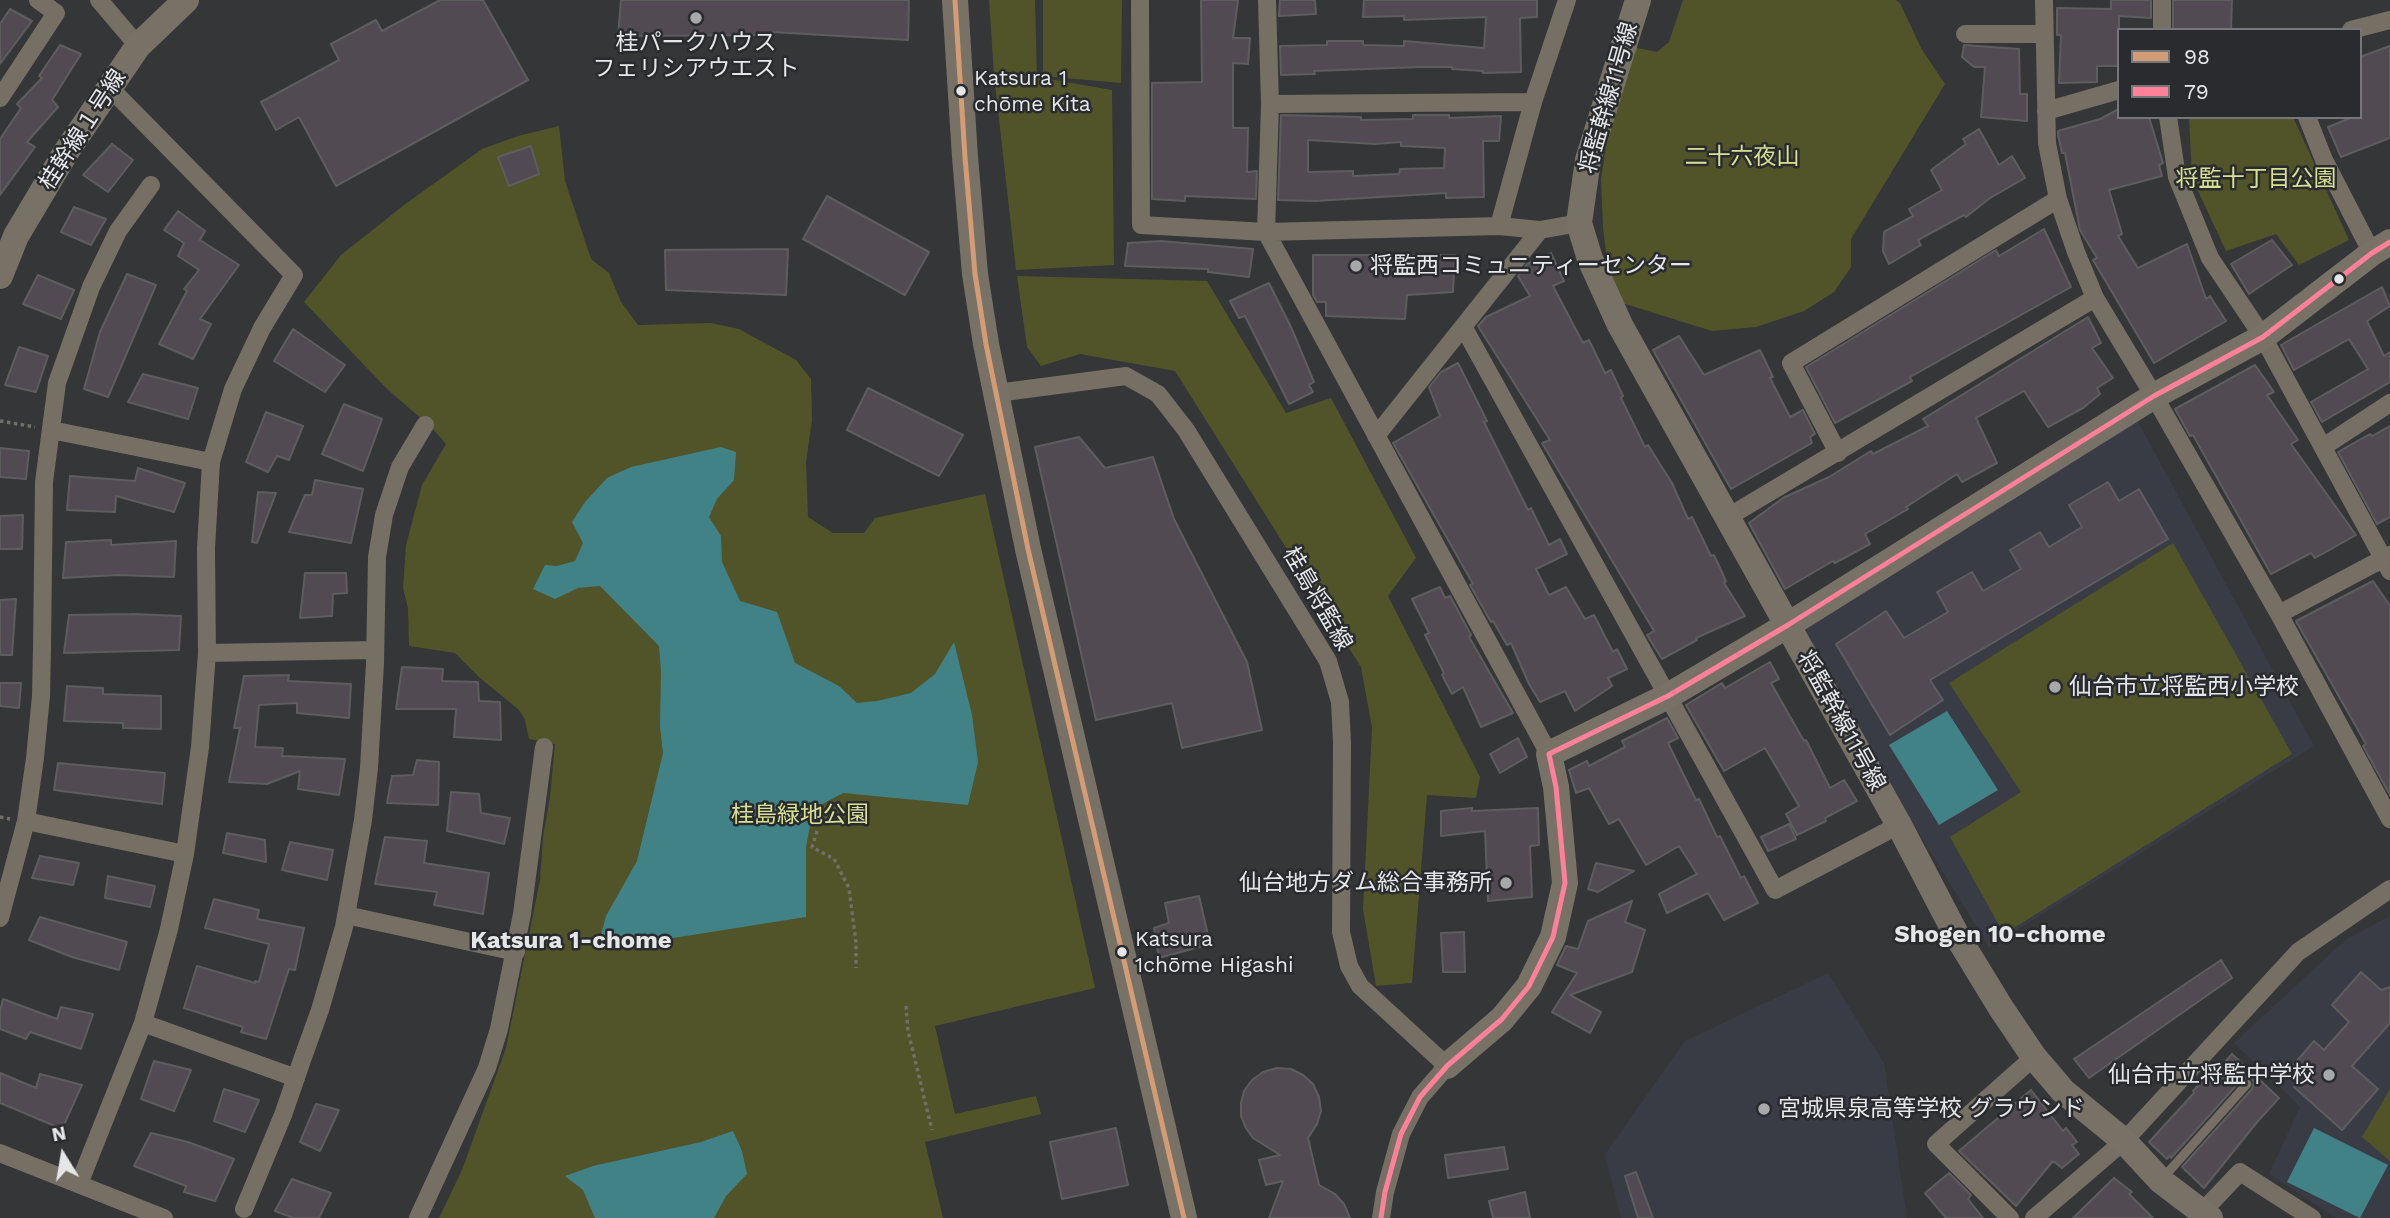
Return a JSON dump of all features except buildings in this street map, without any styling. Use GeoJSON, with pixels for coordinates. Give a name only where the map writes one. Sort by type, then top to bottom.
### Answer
{"type":"FeatureCollection","features":[{"type":"Feature","properties":{"kind":"street"},"geometry":{"type":"LineString","coordinates":[[0,98],[56,13],[38,0]]}},
{"type":"Feature","properties":{"kind":"street"},"geometry":{"type":"LineString","coordinates":[[99,0],[138,46]]}},
{"type":"Feature","properties":{"kind":"street","name":"桂幹線１号線"},"geometry":{"type":"LineString","coordinates":[[0,275],[16,236],[66,152],[138,46],[186,0]]}},
{"type":"Feature","properties":{"kind":"street"},"geometry":{"type":"LineString","coordinates":[[955,0],[975,274],[997,393],[1028,549],[1184,1218]]}},
{"type":"Feature","properties":{"kind":"street"},"geometry":{"type":"LineString","coordinates":[[1140,0],[1141,225],[1266,232],[1499,226],[1540,230],[1579,223]]}},
{"type":"Feature","properties":{"kind":"street"},"geometry":{"type":"LineString","coordinates":[[1267,0],[1270,104],[1266,232],[1549,754],[1556,787],[1565,883],[1553,937],[1529,986],[1502,1019],[1447,1066],[1420,1097],[1401,1134],[1385,1192],[1381,1218]]}},
{"type":"Feature","properties":{"kind":"street"},"geometry":{"type":"LineString","coordinates":[[1499,226],[1533,103],[1567,0]]}},
{"type":"Feature","properties":{"kind":"street","name":"将監幹線11号線"},"geometry":{"type":"LineString","coordinates":[[1639,0],[1588,160],[1579,223],[1590,259],[1620,325],[1899,825],[1957,936],[2034,1057],[2063,1091],[2124,1142],[2161,1181],[2206,1215]]}},
{"type":"Feature","properties":{"kind":"street"},"geometry":{"type":"LineString","coordinates":[[2044,0],[2047,144],[2058,199],[2095,298],[2279,614],[2390,819]]}},
{"type":"Feature","properties":{"kind":"street"},"geometry":{"type":"LineString","coordinates":[[2162,0],[2162,28]]}},
{"type":"Feature","properties":{"kind":"street"},"geometry":{"type":"LineString","coordinates":[[2359,28],[2390,20]]}},
{"type":"Feature","properties":{"kind":"street"},"geometry":{"type":"LineString","coordinates":[[1965,34],[2043,34]]}},
{"type":"Feature","properties":{"kind":"street"},"geometry":{"type":"LineString","coordinates":[[79,1184],[143,1023],[169,929],[185,854],[200,747],[207,653],[206,548],[211,462],[233,389],[262,328],[294,275],[110,88]]}},
{"type":"Feature","properties":{"kind":"street"},"geometry":{"type":"LineString","coordinates":[[2046,111],[2117,91]]}},
{"type":"Feature","properties":{"kind":"street"},"geometry":{"type":"LineString","coordinates":[[1270,104],[1533,103]]}},
{"type":"Feature","properties":{"kind":"street"},"geometry":{"type":"LineString","coordinates":[[2168,119],[2177,177],[2210,258],[2263,337],[2388,562],[2279,614]]}},
{"type":"Feature","properties":{"kind":"street"},"geometry":{"type":"LineString","coordinates":[[1549,754],[1668,696],[1788,625],[2154,396],[2263,337],[2381,248],[2324,160],[2308,119]]}},
{"type":"Feature","properties":{"kind":"street"},"geometry":{"type":"LineString","coordinates":[[0,918],[26,821],[41,695],[44,482],[57,383],[91,287],[118,231],[151,185]]}},
{"type":"Feature","properties":{"kind":"street"},"geometry":{"type":"LineString","coordinates":[[1838,453],[1791,363],[2058,199]]}},
{"type":"Feature","properties":{"kind":"street"},"geometry":{"type":"LineString","coordinates":[[1376,436],[1540,230]]}},
{"type":"Feature","properties":{"kind":"street"},"geometry":{"type":"LineString","coordinates":[[1728,517],[2095,298]]}},
{"type":"Feature","properties":{"kind":"street"},"geometry":{"type":"LineString","coordinates":[[1464,328],[1775,890],[1899,825]]}},
{"type":"Feature","properties":{"kind":"street","name":"桂島将監線"},"geometry":{"type":"LineString","coordinates":[[997,393],[1126,376],[1158,394],[1186,430],[1328,661],[1340,702],[1341,932],[1349,966],[1360,986],[1447,1066]]}},
{"type":"Feature","properties":{"kind":"street"},"geometry":{"type":"LineString","coordinates":[[2323,447],[2390,402]]}},
{"type":"Feature","properties":{"kind":"street"},"geometry":{"type":"LineString","coordinates":[[244,1209],[320,1010],[346,915],[363,820],[369,768],[376,557],[384,515],[400,467],[425,425]]}},
{"type":"Feature","properties":{"kind":"street"},"geometry":{"type":"LineString","coordinates":[[51,430],[211,462]]}},
{"type":"Feature","properties":{"kind":"street"},"geometry":{"type":"LineString","coordinates":[[207,653],[375,650]]}},
{"type":"Feature","properties":{"kind":"street"},"geometry":{"type":"LineString","coordinates":[[418,1218],[487,1068],[499,1029],[516,952],[544,747]]}},
{"type":"Feature","properties":{"kind":"street"},"geometry":{"type":"LineString","coordinates":[[26,821],[185,854]]}},
{"type":"Feature","properties":{"kind":"street"},"geometry":{"type":"LineString","coordinates":[[2034,1218],[2124,1142],[2298,952],[2390,889]]}},
{"type":"Feature","properties":{"kind":"street"},"geometry":{"type":"LineString","coordinates":[[346,915],[516,952]]}},
{"type":"Feature","properties":{"kind":"street"},"geometry":{"type":"LineString","coordinates":[[143,1023],[296,1078]]}},
{"type":"Feature","properties":{"kind":"street"},"geometry":{"type":"LineString","coordinates":[[2010,1218],[1936,1143],[2034,1057]]}},
{"type":"Feature","properties":{"kind":"street"},"geometry":{"type":"LineString","coordinates":[[0,1153],[164,1218]]}},
{"type":"Feature","properties":{"kind":"street"},"geometry":{"type":"LineString","coordinates":[[2206,1215],[2240,1172],[2312,1218]]}},
{"type":"Feature","properties":{"kind":"lane"},"geometry":{"type":"LineString","coordinates":[[2161,1181],[2247,1084]]}},
{"type":"Feature","properties":{"kind":"path"},"geometry":{"type":"LineString","coordinates":[[0,421],[51,430]]}},
{"type":"Feature","properties":{"kind":"path"},"geometry":{"type":"LineString","coordinates":[[817,831],[812,847],[834,859],[849,888],[856,943],[856,968]]}},
{"type":"Feature","properties":{"kind":"path"},"geometry":{"type":"LineString","coordinates":[[906,1006],[908,1031],[932,1130]]}},
{"type":"Feature","properties":{"kind":"shaded area","name":"仙台市立将監西小学校"},"geometry":{"type":"Polygon","coordinates":[[[2136,418],[2314,746],[1989,947],[1793,628],[2136,418]]]}},
{"type":"Feature","properties":{"kind":"shaded area","name":"仙台市立将監中学校"},"geometry":{"type":"Polygon","coordinates":[[[2390,916],[2390,1218],[2336,1218],[2269,1174],[2300,1107],[2234,1043],[2345,940],[2390,916]]]}},
{"type":"Feature","properties":{"kind":"shaded area","name":"宮城県泉高等学校 グラウンド"},"geometry":{"type":"Polygon","coordinates":[[[1828,973],[1884,1063],[1907,1218],[1621,1218],[1605,1154],[1685,1041],[1828,973]]]}},
{"type":"Feature","properties":{"kind":"green space"},"geometry":{"type":"Polygon","coordinates":[[[989,0],[1035,0],[1037,77],[1112,90],[1114,265],[1016,270],[994,75],[989,0]]]}},
{"type":"Feature","properties":{"kind":"green space"},"geometry":{"type":"Polygon","coordinates":[[[1043,0],[1122,0],[1121,83],[1043,76],[1043,0]]]}},
{"type":"Feature","properties":{"kind":"green space","name":"二十六夜山"},"geometry":{"type":"Polygon","coordinates":[[[1683,0],[1896,0],[1900,3],[1921,48],[1945,84],[1851,239],[1851,267],[1834,292],[1804,311],[1756,327],[1712,331],[1622,303],[1608,269],[1601,179],[1612,108],[1633,47],[1657,52],[1669,42],[1683,0]]]}},
{"type":"Feature","properties":{"kind":"green space","name":"将監十丁目公園"},"geometry":{"type":"Polygon","coordinates":[[[2189,119],[2294,119],[2349,240],[2299,265],[2276,234],[2226,251],[2192,178],[2189,119]]]}},
{"type":"Feature","properties":{"kind":"green space","name":"桂島緑地公園"},"geometry":{"type":"Polygon","coordinates":[[[559,126],[565,181],[591,259],[609,273],[621,302],[638,325],[711,323],[739,329],[796,360],[811,379],[812,420],[806,462],[808,517],[833,533],[864,533],[875,518],[985,494],[1095,988],[935,1026],[955,1114],[1036,1096],[1041,1114],[925,1142],[943,1218],[439,1218],[462,1170],[506,1048],[540,880],[555,744],[529,739],[525,720],[519,710],[455,653],[409,646],[408,608],[403,588],[406,545],[422,485],[446,444],[386,388],[304,302],[341,255],[404,205],[482,149],[518,136],[559,126]]]}},
{"type":"Feature","properties":{"kind":"green space"},"geometry":{"type":"Polygon","coordinates":[[[1017,276],[1207,281],[1286,413],[1331,398],[1416,558],[1388,596],[1480,777],[1476,798],[1427,795],[1412,983],[1376,986],[1363,909],[1372,728],[1361,667],[1175,371],[1080,354],[1041,366],[1027,347],[1017,276]]]}},
{"type":"Feature","properties":{"kind":"green space"},"geometry":{"type":"Polygon","coordinates":[[[2173,543],[2292,754],[2004,934],[1950,837],[2021,792],[1949,683],[2173,543]]]}},
{"type":"Feature","properties":{"kind":"green space"},"geometry":{"type":"Polygon","coordinates":[[[2390,1089],[2390,1161],[2362,1137],[2390,1089]]]}},
{"type":"Feature","properties":{"kind":"water"},"geometry":{"type":"Polygon","coordinates":[[[721,447],[736,452],[734,480],[717,499],[709,517],[721,536],[722,562],[740,601],[777,612],[795,663],[839,686],[857,703],[877,701],[911,693],[935,674],[954,642],[972,715],[978,762],[968,805],[843,793],[813,809],[806,848],[806,917],[597,950],[606,916],[637,861],[663,753],[659,646],[600,586],[578,588],[555,599],[533,589],[545,565],[557,566],[575,561],[583,543],[572,522],[585,502],[607,478],[631,467],[721,447]]]}},
{"type":"Feature","properties":{"kind":"water"},"geometry":{"type":"Polygon","coordinates":[[[1947,711],[1998,790],[1939,825],[1889,745],[1947,711]]]}},
{"type":"Feature","properties":{"kind":"water"},"geometry":{"type":"Polygon","coordinates":[[[2314,1128],[2388,1165],[2360,1218],[2287,1182],[2314,1128]]]}},
{"type":"Feature","properties":{"kind":"water"},"geometry":{"type":"Polygon","coordinates":[[[733,1131],[742,1151],[747,1174],[726,1196],[714,1218],[595,1218],[583,1190],[565,1176],[593,1166],[701,1142],[733,1131]]]}},
{"type":"Feature","properties":{"kind":"transit line","name":"98"},"geometry":{"type":"LineString","coordinates":[[955,0],[975,274],[986,344],[1028,549],[1184,1218]]}},
{"type":"Feature","properties":{"kind":"transit line","name":"79"},"geometry":{"type":"LineString","coordinates":[[1381,1218],[1385,1192],[1401,1134],[1420,1097],[1447,1066],[1502,1019],[1529,986],[1553,937],[1565,883],[1556,787],[1549,754],[1668,696],[1788,625],[2154,396],[2263,337],[2390,242]]}},
{"type":"Feature","properties":{"kind":"place","name":"桂パークハウス フェリシアウエスト"},"geometry":{"type":"Point","coordinates":[696,18]}},
{"type":"Feature","properties":{"kind":"place","name":"Katsura 1 chōme Kita"},"geometry":{"type":"Point","coordinates":[961,91]}},
{"type":"Feature","properties":{"kind":"place","name":"将監西コミュニティーセンター"},"geometry":{"type":"Point","coordinates":[1356,266]}},
{"type":"Feature","properties":{"kind":"place","name":"仙台市立将監西小学校"},"geometry":{"type":"Point","coordinates":[2055,687]}},
{"type":"Feature","properties":{"kind":"place","name":"仙台地方ダム総合事務所"},"geometry":{"type":"Point","coordinates":[1506,883]}},
{"type":"Feature","properties":{"kind":"place","name":"Katsura 1chōme Higashi"},"geometry":{"type":"Point","coordinates":[1122,952]}},
{"type":"Feature","properties":{"kind":"place","name":"仙台市立将監中学校"},"geometry":{"type":"Point","coordinates":[2329,1075]}},
{"type":"Feature","properties":{"kind":"place","name":"宮城県泉高等学校 グラウンド"},"geometry":{"type":"Point","coordinates":[1764,1109]}},
{"type":"Feature","properties":{"kind":"district","name":"Shogen 10-chome"},"geometry":{"type":"Point","coordinates":[2000,935]}},
{"type":"Feature","properties":{"kind":"district","name":"Katsura 1-chome"},"geometry":{"type":"Point","coordinates":[571,941]}}]}
